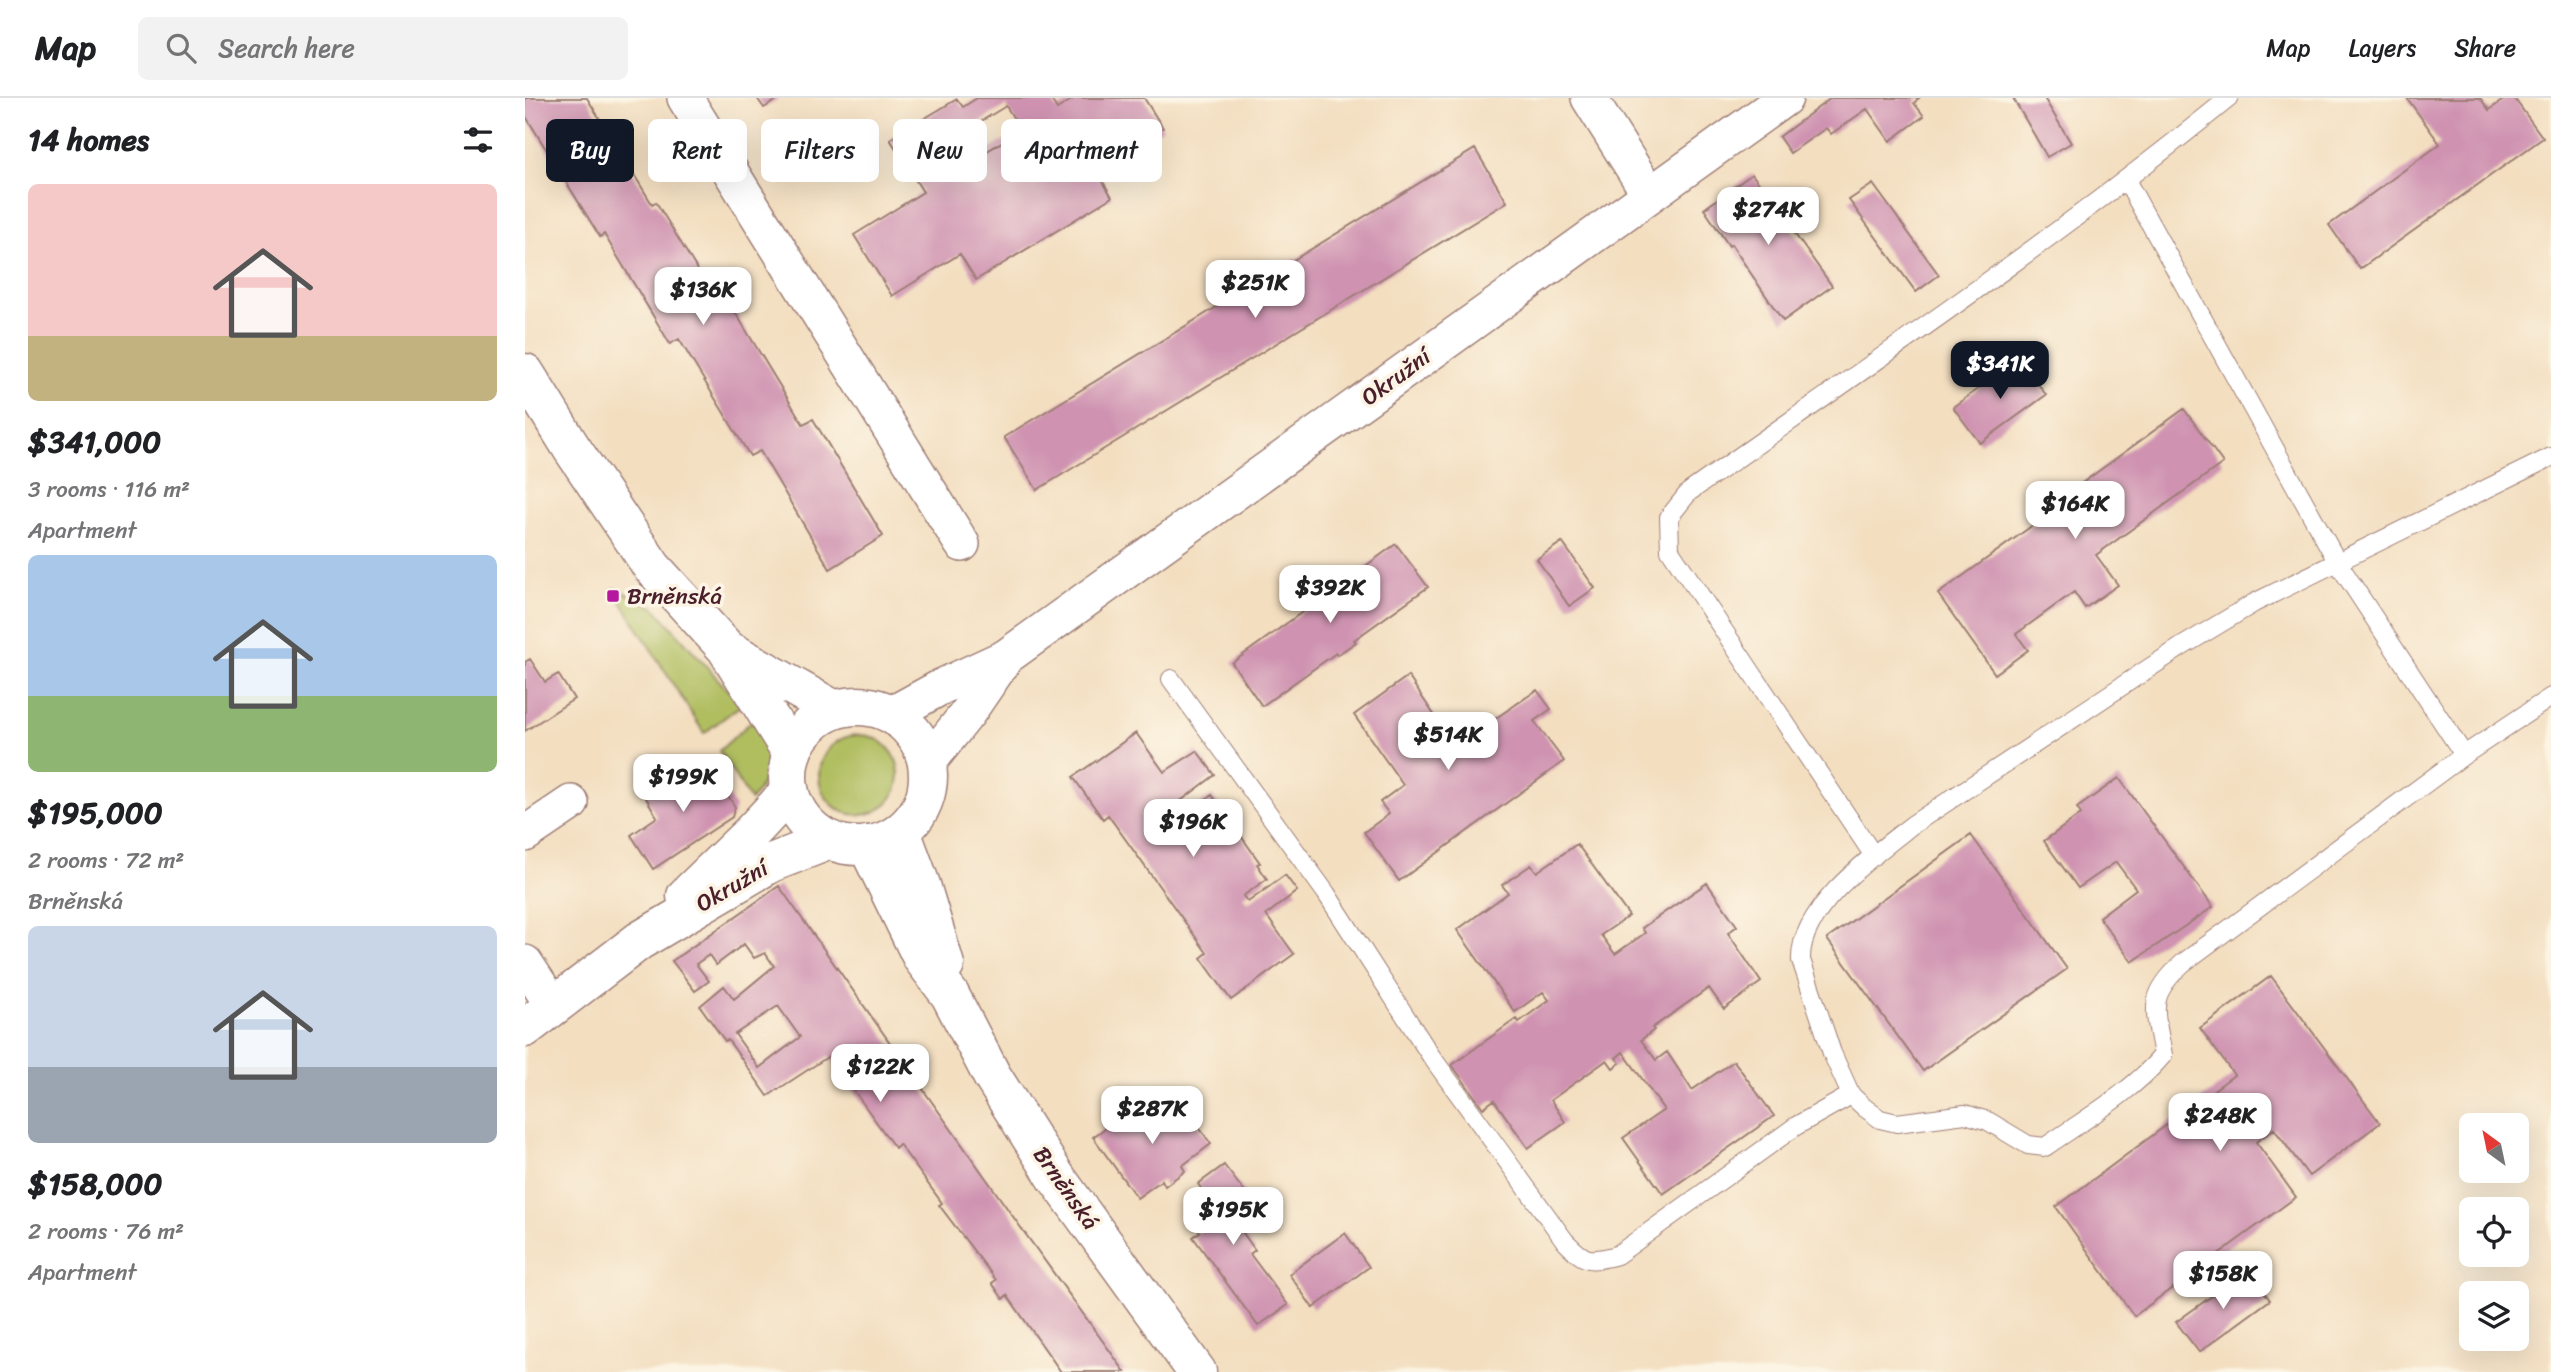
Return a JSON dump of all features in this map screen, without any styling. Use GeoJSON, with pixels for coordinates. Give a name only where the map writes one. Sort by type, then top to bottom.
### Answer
{"type":"FeatureCollection","features":[{"type":"Feature","properties":{"kind":"main road"},"geometry":{"type":"LineString","coordinates":[[525,373],[652,567],[726,648],[791,752]]}},
{"type":"Feature","properties":{"kind":"main road"},"geometry":{"type":"LineString","coordinates":[[726,648],[833,709]]}},
{"type":"Feature","properties":{"kind":"main road"},"geometry":{"type":"LineString","coordinates":[[863,705],[892,714],[915,735],[927,764],[928,783],[924,801],[915,817],[866,839],[812,829],[804,821],[789,792],[787,772],[791,752],[808,726],[833,709],[863,705]]}},
{"type":"Feature","properties":{"kind":"main road","name":"Okružní"},"geometry":{"type":"LineString","coordinates":[[639,942],[750,834],[789,792]]}},
{"type":"Feature","properties":{"kind":"main road","name":"Okružní"},"geometry":{"type":"LineString","coordinates":[[539,1018],[639,942],[771,863],[866,839]]}},
{"type":"Feature","properties":{"kind":"main road","name":"Brněnská"},"geometry":{"type":"LineString","coordinates":[[866,839],[944,955],[950,995],[992,1076],[1056,1177],[1197,1372]]}},
{"type":"Feature","properties":{"kind":"street"},"geometry":{"type":"LineString","coordinates":[[684,98],[962,544]]}},
{"type":"Feature","properties":{"kind":"street"},"geometry":{"type":"LineString","coordinates":[[1589,98],[1650,195]]}},
{"type":"Feature","properties":{"kind":"street","name":"Okružní"},"geometry":{"type":"LineString","coordinates":[[892,714],[943,686],[1006,657],[1785,98]]}},
{"type":"Feature","properties":{"kind":"street","name":"Okružní"},"geometry":{"type":"LineString","coordinates":[[927,764],[967,714],[1006,657]]}},
{"type":"Feature","properties":{"kind":"street"},"geometry":{"type":"LineString","coordinates":[[525,834],[571,803]]}},
{"type":"Feature","properties":{"kind":"street"},"geometry":{"type":"LineString","coordinates":[[525,963],[539,1018]]}},
{"type":"Feature","properties":{"kind":"lane"},"geometry":{"type":"LineString","coordinates":[[1874,856],[1670,550],[1669,517],[1689,492],[1933,323],[2126,180],[2229,98]]}},
{"type":"Feature","properties":{"kind":"lane"},"geometry":{"type":"LineString","coordinates":[[2126,180],[2338,563],[2464,755]]}},
{"type":"Feature","properties":{"kind":"lane"},"geometry":{"type":"LineString","coordinates":[[2551,457],[2254,603],[2181,646],[1912,825],[1874,856],[1825,903],[1800,948],[1801,960],[1832,1053],[1851,1095],[1880,1119],[1897,1123],[1965,1114],[1988,1121],[2028,1145],[2045,1147],[2150,1071],[2163,1055],[2155,1000],[2165,980],[2228,929],[2464,755],[2551,697]]}},
{"type":"Feature","properties":{"kind":"lane"},"geometry":{"type":"LineString","coordinates":[[1171,679],[1326,893],[1431,1056],[1565,1241],[1578,1255],[1593,1261],[1617,1255],[1796,1126],[1851,1095]]}},
{"type":"Feature","properties":{"kind":"green space"},"geometry":{"type":"Polygon","coordinates":[[[613,589],[654,607],[741,705],[704,733],[613,589]]]}},
{"type":"Feature","properties":{"kind":"green space"},"geometry":{"type":"Polygon","coordinates":[[[754,719],[769,761],[765,779],[751,801],[719,751],[754,719]]]}},
{"type":"Feature","properties":{"kind":"green space"},"geometry":{"type":"Polygon","coordinates":[[[859,735],[874,738],[887,747],[896,760],[899,775],[896,790],[887,803],[874,812],[859,815],[844,812],[831,803],[822,790],[819,775],[822,760],[831,747],[844,738],[859,735]]]}},
{"type":"Feature","properties":{"kind":"building"},"geometry":{"type":"Polygon","coordinates":[[[525,98],[587,98],[600,119],[546,119],[546,149],[525,115],[525,98]]]}},
{"type":"Feature","properties":{"kind":"building"},"geometry":{"type":"Polygon","coordinates":[[[757,98],[780,98],[764,108],[757,98]]]}},
{"type":"Feature","properties":{"kind":"building"},"geometry":{"type":"Polygon","coordinates":[[[977,98],[1050,98],[1057,109],[1075,98],[1144,98],[1157,119],[1014,119],[1006,106],[985,119],[924,119],[957,99],[963,107],[977,98]]]}},
{"type":"Feature","properties":{"kind":"building"},"geometry":{"type":"Polygon","coordinates":[[[1831,98],[1919,98],[1914,103],[1924,116],[1890,141],[1867,109],[1831,134],[1826,128],[1790,153],[1779,137],[1831,98]]]}},
{"type":"Feature","properties":{"kind":"building"},"geometry":{"type":"Polygon","coordinates":[[[2013,98],[2044,98],[2071,143],[2047,157],[2013,98]]]}},
{"type":"Feature","properties":{"kind":"building"},"geometry":{"type":"Polygon","coordinates":[[[2407,98],[2480,98],[2489,110],[2506,98],[2514,98],[2543,138],[2360,269],[2329,225],[2440,144],[2407,98]]]}},
{"type":"Feature","properties":{"kind":"building"},"geometry":{"type":"Polygon","coordinates":[[[1001,142],[1001,182],[1103,182],[1112,197],[976,280],[960,254],[892,296],[854,235],[923,192],[917,182],[987,182],[987,151],[1001,142]]]}},
{"type":"Feature","properties":{"kind":"building"},"geometry":{"type":"Polygon","coordinates":[[[1475,149],[1507,202],[1037,490],[1004,437],[1475,149]]]}},
{"type":"Feature","properties":{"kind":"building"},"geometry":{"type":"Polygon","coordinates":[[[1752,174],[1832,286],[1783,321],[1704,209],[1752,174]]]}},
{"type":"Feature","properties":{"kind":"building"},"geometry":{"type":"Polygon","coordinates":[[[634,175],[652,204],[656,202],[723,312],[732,307],[803,424],[813,419],[883,536],[830,569],[760,451],[750,456],[679,339],[670,344],[604,234],[600,237],[566,182],[634,182],[634,175]]]}},
{"type":"Feature","properties":{"kind":"building"},"geometry":{"type":"Polygon","coordinates":[[[1873,184],[1939,275],[1916,292],[1849,200],[1873,184]]]}},
{"type":"Feature","properties":{"kind":"building"},"geometry":{"type":"Polygon","coordinates":[[[2020,359],[2046,395],[1980,443],[1953,407],[2020,359]]]}},
{"type":"Feature","properties":{"kind":"building"},"geometry":{"type":"Polygon","coordinates":[[[2184,409],[2223,463],[2096,555],[2118,585],[2085,608],[2074,592],[2016,634],[2028,650],[1995,674],[1938,594],[2044,517],[2041,513],[2184,409]]]}},
{"type":"Feature","properties":{"kind":"building"},"geometry":{"type":"Polygon","coordinates":[[[1562,542],[1595,588],[1569,606],[1537,559],[1562,542]]]}},
{"type":"Feature","properties":{"kind":"building"},"geometry":{"type":"Polygon","coordinates":[[[1396,544],[1428,587],[1354,640],[1356,642],[1337,655],[1336,653],[1262,706],[1232,663],[1396,544]]]}},
{"type":"Feature","properties":{"kind":"building"},"geometry":{"type":"Polygon","coordinates":[[[530,659],[545,682],[558,674],[574,699],[525,731],[525,662],[530,659]]]}},
{"type":"Feature","properties":{"kind":"building"},"geometry":{"type":"Polygon","coordinates":[[[1408,676],[1455,746],[1537,690],[1551,709],[1534,721],[1564,761],[1399,881],[1364,832],[1389,814],[1380,802],[1403,785],[1354,715],[1408,676]]]}},
{"type":"Feature","properties":{"kind":"building"},"geometry":{"type":"Polygon","coordinates":[[[1136,733],[1164,772],[1197,751],[1215,775],[1178,803],[1185,814],[1212,795],[1260,863],[1257,864],[1267,879],[1243,896],[1248,902],[1285,875],[1297,891],[1266,915],[1294,954],[1231,1000],[1201,958],[1207,953],[1108,815],[1103,819],[1073,777],[1136,733]]]}},
{"type":"Feature","properties":{"kind":"building"},"geometry":{"type":"Polygon","coordinates":[[[706,760],[735,807],[732,817],[653,869],[631,835],[657,817],[645,796],[706,760]]]}},
{"type":"Feature","properties":{"kind":"building"},"geometry":{"type":"Polygon","coordinates":[[[2119,778],[2213,907],[2132,962],[2099,917],[2136,889],[2116,862],[2078,888],[2044,841],[2081,814],[2077,808],[2119,778]]]}},
{"type":"Feature","properties":{"kind":"building"},"geometry":{"type":"Polygon","coordinates":[[[1971,835],[2067,969],[1923,1071],[1827,939],[1971,835]]]}},
{"type":"Feature","properties":{"kind":"building"},"geometry":{"type":"Polygon","coordinates":[[[1577,844],[1629,916],[1601,935],[1615,954],[1645,933],[1642,928],[1707,883],[1737,926],[1728,933],[1761,982],[1724,1009],[1709,988],[1652,1028],[1654,1030],[1641,1040],[1656,1060],[1667,1052],[1692,1090],[1734,1061],[1774,1116],[1663,1194],[1623,1138],[1664,1110],[1623,1052],[1616,1058],[1620,1063],[1613,1068],[1607,1060],[1551,1100],[1565,1122],[1528,1148],[1494,1100],[1483,1108],[1452,1065],[1516,1019],[1519,1022],[1549,1000],[1543,992],[1515,1012],[1457,930],[1508,893],[1502,885],[1531,865],[1537,872],[1577,844]]]}},
{"type":"Feature","properties":{"kind":"building"},"geometry":{"type":"Polygon","coordinates":[[[779,886],[1125,1372],[1061,1372],[1007,1295],[1003,1299],[992,1283],[996,1280],[939,1205],[942,1203],[899,1144],[895,1148],[829,1056],[768,1096],[700,1006],[724,986],[734,999],[774,966],[765,953],[754,958],[744,944],[716,965],[709,955],[696,964],[709,981],[695,991],[672,961],[779,886]],[[778,1006],[735,1034],[759,1068],[800,1037],[778,1006]]]}},
{"type":"Feature","properties":{"kind":"building"},"geometry":{"type":"Polygon","coordinates":[[[2271,976],[2380,1123],[2309,1176],[2274,1129],[2256,1142],[2296,1197],[2134,1316],[2056,1207],[2234,1075],[2200,1028],[2271,976]]]}},
{"type":"Feature","properties":{"kind":"building"},"geometry":{"type":"Polygon","coordinates":[[[1177,1097],[1211,1144],[1182,1166],[1185,1171],[1165,1186],[1162,1180],[1137,1198],[1093,1137],[1133,1108],[1143,1122],[1177,1097]]]}},
{"type":"Feature","properties":{"kind":"building"},"geometry":{"type":"Polygon","coordinates":[[[1224,1165],[1247,1195],[1228,1212],[1255,1250],[1250,1254],[1288,1305],[1258,1326],[1193,1237],[1200,1232],[1187,1213],[1209,1199],[1198,1184],[1224,1165]]]}},
{"type":"Feature","properties":{"kind":"building"},"geometry":{"type":"Polygon","coordinates":[[[1345,1233],[1369,1267],[1313,1308],[1289,1274],[1345,1233]]]}},
{"type":"Feature","properties":{"kind":"building"},"geometry":{"type":"Polygon","coordinates":[[[2248,1270],[2270,1300],[2199,1352],[2176,1322],[2248,1270]]]}},
{"type":"Feature","properties":{"kind":"place","name":"Brněnská"},"geometry":{"type":"Point","coordinates":[613,596]}}]}
